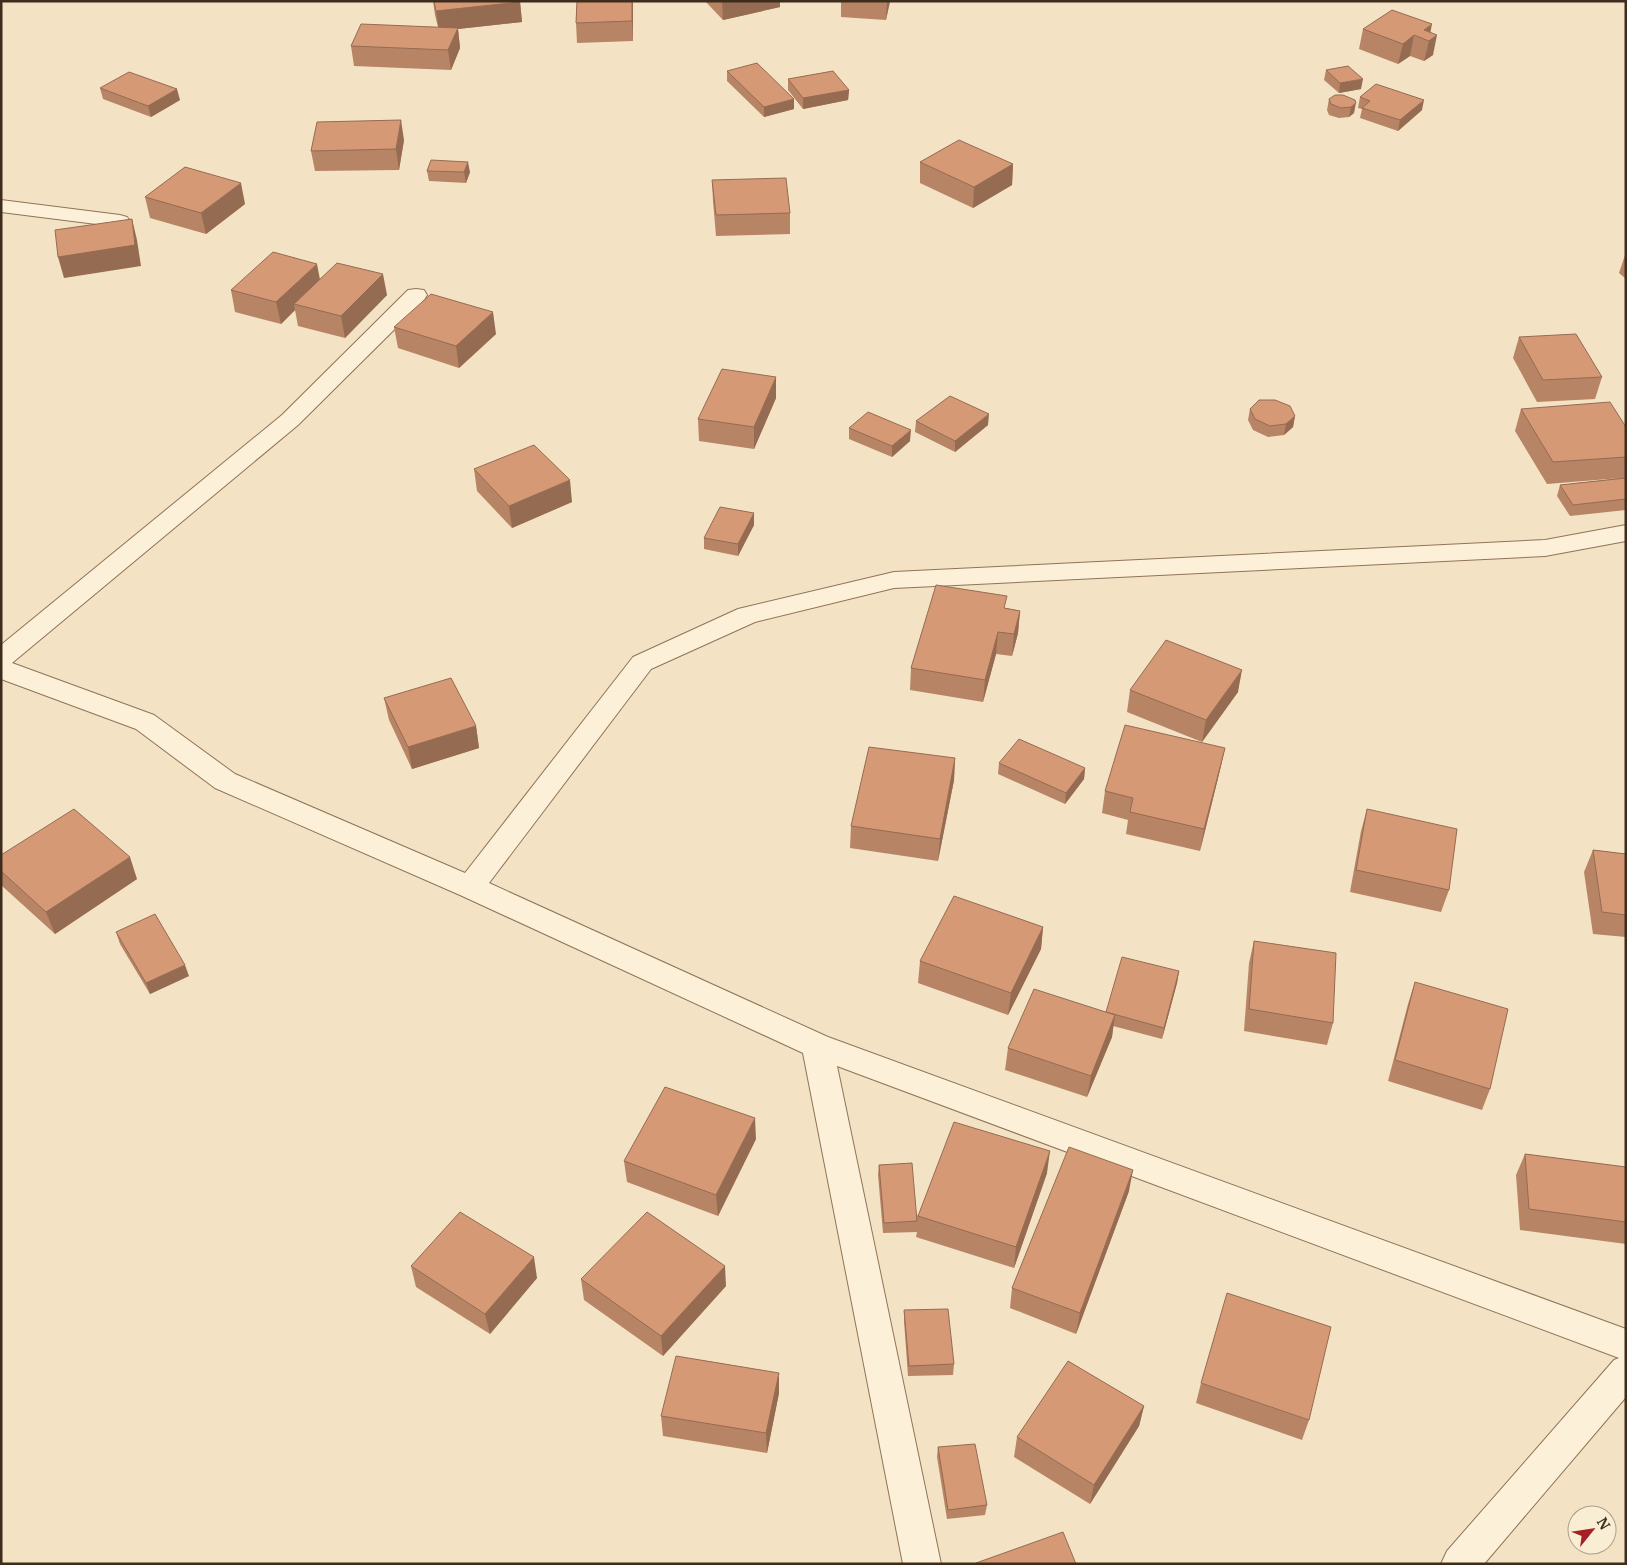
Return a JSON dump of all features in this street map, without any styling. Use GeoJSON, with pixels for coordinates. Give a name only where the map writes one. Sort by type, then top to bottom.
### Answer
{"type":"FeatureCollection","features":[{"type":"Feature","properties":{"kind":"street"},"geometry":{"type":"LineString","coordinates":[[1,206],[120,221]]}},
{"type":"Feature","properties":{"kind":"street"},"geometry":{"type":"LineString","coordinates":[[1,659],[290,420],[416,295]]}},
{"type":"Feature","properties":{"kind":"street"},"geometry":{"type":"LineString","coordinates":[[470,887],[642,663],[747,615],[894,580],[1545,548],[1626,533]]}},
{"type":"Feature","properties":{"kind":"street"},"geometry":{"type":"LineString","coordinates":[[1,669],[145,722],[225,781],[470,887],[818,1046],[1626,1345]]}},
{"type":"Feature","properties":{"kind":"street"},"geometry":{"type":"LineString","coordinates":[[818,1046],[922,1564]]}},
{"type":"Feature","properties":{"kind":"street"},"geometry":{"type":"LineString","coordinates":[[1460,1564],[1626,1371]]}},
{"type":"Feature","properties":{"kind":"building"},"geometry":{"type":"Polygon","coordinates":[[[434,1],[520,1],[520,2],[436,11],[434,1]]]}},
{"type":"Feature","properties":{"kind":"building"},"geometry":{"type":"Polygon","coordinates":[[[577,1],[632,1],[632,21],[576,23],[577,1]]]}},
{"type":"Feature","properties":{"kind":"building"},"geometry":{"type":"Polygon","coordinates":[[[1392,10],[1432,24],[1424,30],[1437,35],[1429,41],[1414,35],[1403,44],[1363,29],[1392,10]]]}},
{"type":"Feature","properties":{"kind":"building"},"geometry":{"type":"Polygon","coordinates":[[[361,24],[458,28],[448,50],[351,46],[361,24]]]}},
{"type":"Feature","properties":{"kind":"building"},"geometry":{"type":"Polygon","coordinates":[[[757,63],[794,99],[764,107],[727,71],[757,63]]]}},
{"type":"Feature","properties":{"kind":"building"},"geometry":{"type":"Polygon","coordinates":[[[1348,66],[1363,79],[1340,83],[1326,70],[1348,66]]]}},
{"type":"Feature","properties":{"kind":"building"},"geometry":{"type":"Polygon","coordinates":[[[833,71],[849,90],[803,98],[788,79],[833,71]]]}},
{"type":"Feature","properties":{"kind":"building"},"geometry":{"type":"Polygon","coordinates":[[[129,72],[177,89],[148,106],[100,88],[129,72]]]}},
{"type":"Feature","properties":{"kind":"building"},"geometry":{"type":"Polygon","coordinates":[[[1376,84],[1424,100],[1400,120],[1362,108],[1370,101],[1360,97],[1376,84]]]}},
{"type":"Feature","properties":{"kind":"building"},"geometry":{"type":"Polygon","coordinates":[[[1335,95],[1343,95],[1355,100],[1356,103],[1351,107],[1341,108],[1331,104],[1329,99],[1335,95]]]}},
{"type":"Feature","properties":{"kind":"building"},"geometry":{"type":"Polygon","coordinates":[[[401,120],[396,149],[311,151],[317,122],[401,120]]]}},
{"type":"Feature","properties":{"kind":"building"},"geometry":{"type":"Polygon","coordinates":[[[959,140],[1013,164],[974,187],[920,162],[959,140]]]}},
{"type":"Feature","properties":{"kind":"building"},"geometry":{"type":"Polygon","coordinates":[[[431,160],[468,162],[464,172],[427,171],[431,160]]]}},
{"type":"Feature","properties":{"kind":"building"},"geometry":{"type":"Polygon","coordinates":[[[185,167],[241,183],[201,213],[145,197],[185,167]]]}},
{"type":"Feature","properties":{"kind":"building"},"geometry":{"type":"Polygon","coordinates":[[[786,178],[790,213],[716,215],[712,180],[786,178]]]}},
{"type":"Feature","properties":{"kind":"building"},"geometry":{"type":"Polygon","coordinates":[[[132,219],[135,245],[58,257],[55,230],[132,219]]]}},
{"type":"Feature","properties":{"kind":"building"},"geometry":{"type":"Polygon","coordinates":[[[273,252],[317,264],[276,302],[231,290],[273,252]]]}},
{"type":"Feature","properties":{"kind":"building"},"geometry":{"type":"Polygon","coordinates":[[[337,263],[383,274],[341,316],[294,304],[337,263]]]}},
{"type":"Feature","properties":{"kind":"building"},"geometry":{"type":"Polygon","coordinates":[[[431,294],[493,312],[456,346],[394,327],[431,294]]]}},
{"type":"Feature","properties":{"kind":"building"},"geometry":{"type":"Polygon","coordinates":[[[1576,334],[1602,377],[1543,380],[1519,337],[1576,334]]]}},
{"type":"Feature","properties":{"kind":"building"},"geometry":{"type":"Polygon","coordinates":[[[722,369],[776,377],[754,427],[698,419],[722,369]]]}},
{"type":"Feature","properties":{"kind":"building"},"geometry":{"type":"Polygon","coordinates":[[[950,396],[989,414],[955,441],[916,421],[950,396]]]}},
{"type":"Feature","properties":{"kind":"building"},"geometry":{"type":"Polygon","coordinates":[[[1259,400],[1275,400],[1290,406],[1295,416],[1286,424],[1270,426],[1255,419],[1250,409],[1259,400]]]}},
{"type":"Feature","properties":{"kind":"building"},"geometry":{"type":"Polygon","coordinates":[[[1610,402],[1626,427],[1626,457],[1553,462],[1521,409],[1610,402]]]}},
{"type":"Feature","properties":{"kind":"building"},"geometry":{"type":"Polygon","coordinates":[[[868,412],[911,430],[892,446],[849,428],[868,412]]]}},
{"type":"Feature","properties":{"kind":"building"},"geometry":{"type":"Polygon","coordinates":[[[534,445],[570,480],[509,506],[474,469],[534,445]]]}},
{"type":"Feature","properties":{"kind":"building"},"geometry":{"type":"Polygon","coordinates":[[[1626,478],[1626,499],[1573,505],[1560,485],[1626,478]]]}},
{"type":"Feature","properties":{"kind":"building"},"geometry":{"type":"Polygon","coordinates":[[[720,507],[754,513],[738,544],[704,538],[720,507]]]}},
{"type":"Feature","properties":{"kind":"building"},"geometry":{"type":"Polygon","coordinates":[[[936,585],[1007,596],[1004,608],[1020,611],[1014,634],[998,632],[985,680],[911,668],[936,585]]]}},
{"type":"Feature","properties":{"kind":"building"},"geometry":{"type":"Polygon","coordinates":[[[1166,640],[1242,670],[1206,720],[1130,690],[1166,640]]]}},
{"type":"Feature","properties":{"kind":"building"},"geometry":{"type":"Polygon","coordinates":[[[451,678],[476,726],[408,747],[384,698],[451,678]]]}},
{"type":"Feature","properties":{"kind":"building"},"geometry":{"type":"Polygon","coordinates":[[[1125,725],[1225,748],[1204,829],[1130,812],[1133,798],[1105,791],[1125,725]]]}},
{"type":"Feature","properties":{"kind":"building"},"geometry":{"type":"Polygon","coordinates":[[[1019,739],[1085,768],[1066,793],[999,763],[1019,739]]]}},
{"type":"Feature","properties":{"kind":"building"},"geometry":{"type":"Polygon","coordinates":[[[869,747],[955,758],[940,839],[851,826],[869,747]]]}},
{"type":"Feature","properties":{"kind":"building"},"geometry":{"type":"Polygon","coordinates":[[[74,809],[130,857],[46,912],[1,871],[1,855],[74,809]]]}},
{"type":"Feature","properties":{"kind":"building"},"geometry":{"type":"Polygon","coordinates":[[[1367,809],[1457,829],[1449,890],[1356,870],[1367,809]]]}},
{"type":"Feature","properties":{"kind":"building"},"geometry":{"type":"Polygon","coordinates":[[[1593,850],[1626,854],[1626,915],[1602,912],[1593,850]]]}},
{"type":"Feature","properties":{"kind":"building"},"geometry":{"type":"Polygon","coordinates":[[[954,896],[1043,927],[1011,993],[920,961],[954,896]]]}},
{"type":"Feature","properties":{"kind":"building"},"geometry":{"type":"Polygon","coordinates":[[[155,914],[185,965],[146,983],[116,932],[155,914]]]}},
{"type":"Feature","properties":{"kind":"building"},"geometry":{"type":"Polygon","coordinates":[[[1254,941],[1336,953],[1333,1023],[1249,1009],[1254,941]]]}},
{"type":"Feature","properties":{"kind":"building"},"geometry":{"type":"Polygon","coordinates":[[[1122,957],[1179,971],[1164,1028],[1106,1012],[1122,957]]]}},
{"type":"Feature","properties":{"kind":"building"},"geometry":{"type":"Polygon","coordinates":[[[1415,982],[1508,1009],[1490,1089],[1395,1060],[1415,982]]]}},
{"type":"Feature","properties":{"kind":"building"},"geometry":{"type":"Polygon","coordinates":[[[1034,989],[1115,1015],[1091,1076],[1008,1048],[1034,989]]]}},
{"type":"Feature","properties":{"kind":"building"},"geometry":{"type":"Polygon","coordinates":[[[665,1087],[755,1118],[716,1195],[624,1161],[665,1087]]]}},
{"type":"Feature","properties":{"kind":"building"},"geometry":{"type":"Polygon","coordinates":[[[954,1122],[1050,1151],[1016,1247],[918,1216],[954,1122]]]}},
{"type":"Feature","properties":{"kind":"building"},"geometry":{"type":"Polygon","coordinates":[[[1069,1147],[1133,1170],[1080,1313],[1012,1288],[1069,1147]]]}},
{"type":"Feature","properties":{"kind":"building"},"geometry":{"type":"Polygon","coordinates":[[[1525,1154],[1626,1167],[1626,1222],[1529,1209],[1525,1154]]]}},
{"type":"Feature","properties":{"kind":"building"},"geometry":{"type":"Polygon","coordinates":[[[912,1163],[917,1221],[884,1223],[879,1165],[912,1163]]]}},
{"type":"Feature","properties":{"kind":"building"},"geometry":{"type":"Polygon","coordinates":[[[460,1212],[534,1257],[485,1314],[411,1266],[460,1212]]]}},
{"type":"Feature","properties":{"kind":"building"},"geometry":{"type":"Polygon","coordinates":[[[647,1212],[725,1266],[661,1336],[581,1279],[647,1212]]]}},
{"type":"Feature","properties":{"kind":"building"},"geometry":{"type":"Polygon","coordinates":[[[1227,1293],[1331,1327],[1309,1420],[1201,1383],[1227,1293]]]}},
{"type":"Feature","properties":{"kind":"building"},"geometry":{"type":"Polygon","coordinates":[[[948,1309],[954,1364],[909,1366],[904,1310],[948,1309]]]}},
{"type":"Feature","properties":{"kind":"building"},"geometry":{"type":"Polygon","coordinates":[[[676,1356],[779,1373],[766,1433],[661,1416],[676,1356]]]}},
{"type":"Feature","properties":{"kind":"building"},"geometry":{"type":"Polygon","coordinates":[[[1068,1361],[1144,1406],[1094,1485],[1017,1437],[1068,1361]]]}},
{"type":"Feature","properties":{"kind":"building"},"geometry":{"type":"Polygon","coordinates":[[[975,1444],[987,1505],[948,1510],[938,1447],[975,1444]]]}},
{"type":"Feature","properties":{"kind":"building"},"geometry":{"type":"Polygon","coordinates":[[[1063,1532],[1076,1564],[976,1564],[976,1563],[1063,1532]]]}}]}
